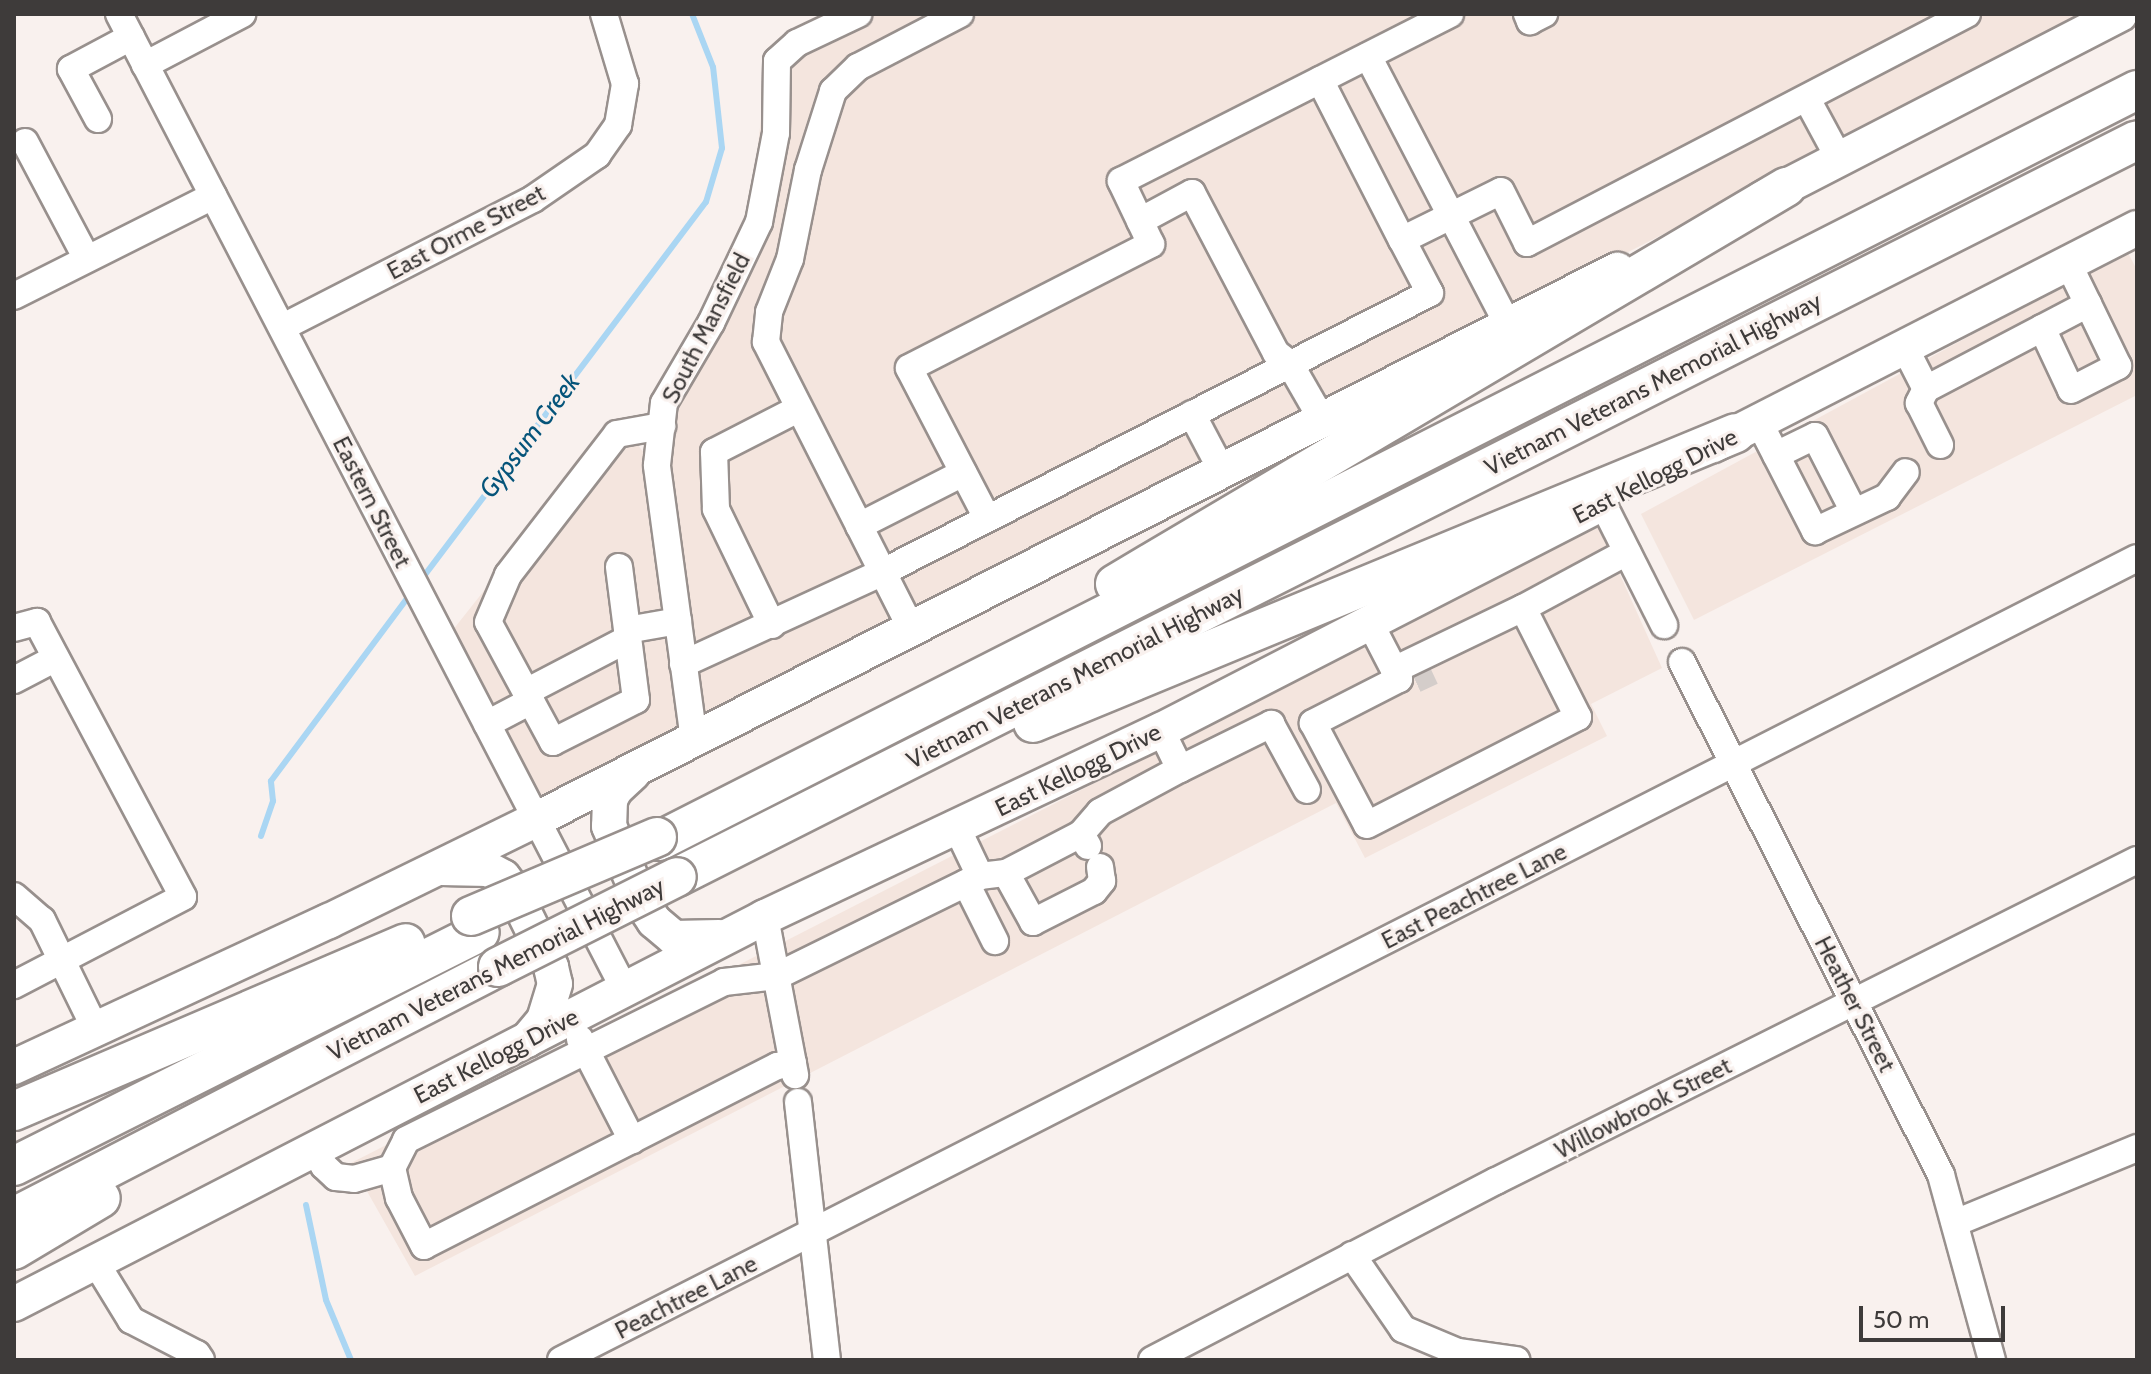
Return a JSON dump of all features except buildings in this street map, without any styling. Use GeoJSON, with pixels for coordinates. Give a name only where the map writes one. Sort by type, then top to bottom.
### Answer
{"type":"FeatureCollection","features":[{"type":"Feature","properties":{"kind":"highway","name":"Vietnam Veterans Memorial Highway"},"geometry":{"type":"LineString","coordinates":[[14,1166],[475,924],[715,812],[2137,90]]}},
{"type":"Feature","properties":{"kind":"highway","name":"Vietnam Veterans Memorial Highway"},"geometry":{"type":"LineString","coordinates":[[14,1217],[498,967],[2137,140]]}},
{"type":"Feature","properties":{"kind":"highway"},"geometry":{"type":"LineString","coordinates":[[820,759],[1786,187]]}},
{"type":"Feature","properties":{"kind":"highway"},"geometry":{"type":"LineString","coordinates":[[760,836],[1747,428]]}},
{"type":"Feature","properties":{"kind":"highway"},"geometry":{"type":"LineString","coordinates":[[14,1111],[475,924]]}},
{"type":"Feature","properties":{"kind":"highway"},"geometry":{"type":"LineString","coordinates":[[14,1250],[441,996]]}},
{"type":"Feature","properties":{"kind":"main road"},"geometry":{"type":"LineString","coordinates":[[14,1067],[438,868],[639,768],[1507,323],[1840,160],[2080,23],[2120,14]]}},
{"type":"Feature","properties":{"kind":"main road","name":"East Kellogg Drive"},"geometry":{"type":"LineString","coordinates":[[14,1304],[765,917],[1161,730],[1371,625],[1602,502],[2137,228]]}},
{"type":"Feature","properties":{"kind":"main road"},"geometry":{"type":"LineString","coordinates":[[639,768],[615,790],[609,807],[609,826],[642,903],[654,921],[674,938],[704,939],[731,935]]}},
{"type":"Feature","properties":{"kind":"main road"},"geometry":{"type":"LineString","coordinates":[[438,868],[488,869],[503,877],[513,890],[551,967],[555,984],[544,1020],[527,1040]]}},
{"type":"Feature","properties":{"kind":"street"},"geometry":{"type":"LineString","coordinates":[[145,65],[242,14]]}},
{"type":"Feature","properties":{"kind":"street","name":"East Orme Street"},"geometry":{"type":"LineString","coordinates":[[283,327],[533,199],[597,155],[618,125],[625,84],[604,14]]}},
{"type":"Feature","properties":{"kind":"street","name":"South Mansfield"},"geometry":{"type":"LineString","coordinates":[[694,740],[657,465],[664,403],[711,323],[759,222],[776,133],[777,61],[797,43],[858,14]]}},
{"type":"Feature","properties":{"kind":"street"},"geometry":{"type":"LineString","coordinates":[[911,628],[766,342],[769,312],[790,259],[808,170],[833,91],[858,67],[960,14]]}},
{"type":"Feature","properties":{"kind":"street"},"geometry":{"type":"LineString","coordinates":[[987,518],[909,368],[1151,244],[1121,181],[1450,14]]}},
{"type":"Feature","properties":{"kind":"street"},"geometry":{"type":"LineString","coordinates":[[1527,14],[1530,21],[1544,14]]}},
{"type":"Feature","properties":{"kind":"street"},"geometry":{"type":"LineString","coordinates":[[1402,240],[1501,191],[1527,243],[1967,14]]}},
{"type":"Feature","properties":{"kind":"street"},"geometry":{"type":"LineString","coordinates":[[98,119],[71,69],[125,26]]}},
{"type":"Feature","properties":{"kind":"street","name":"Eastern Street"},"geometry":{"type":"LineString","coordinates":[[125,26],[625,990]]}},
{"type":"Feature","properties":{"kind":"street"},"geometry":{"type":"LineString","coordinates":[[1368,56],[1507,323]]}},
{"type":"Feature","properties":{"kind":"street"},"geometry":{"type":"LineString","coordinates":[[683,664],[883,572],[1430,293],[1320,80]]}},
{"type":"Feature","properties":{"kind":"street"},"geometry":{"type":"LineString","coordinates":[[1807,99],[1840,160]]}},
{"type":"Feature","properties":{"kind":"street"},"geometry":{"type":"LineString","coordinates":[[25,142],[87,259]]}},
{"type":"Feature","properties":{"kind":"street"},"geometry":{"type":"LineString","coordinates":[[1140,221],[1192,193],[1276,353],[1290,364],[1321,418]]}},
{"type":"Feature","properties":{"kind":"street"},"geometry":{"type":"LineString","coordinates":[[14,296],[213,196]]}},
{"type":"Feature","properties":{"kind":"street"},"geometry":{"type":"LineString","coordinates":[[2042,328],[2071,390],[2118,366],[2068,263]]}},
{"type":"Feature","properties":{"kind":"street"},"geometry":{"type":"LineString","coordinates":[[1940,445],[1919,403],[1926,389],[2088,304]]}},
{"type":"Feature","properties":{"kind":"street"},"geometry":{"type":"LineString","coordinates":[[1904,346],[1926,389]]}},
{"type":"Feature","properties":{"kind":"street"},"geometry":{"type":"LineString","coordinates":[[772,625],[716,509],[714,452],[798,409]]}},
{"type":"Feature","properties":{"kind":"street"},"geometry":{"type":"LineString","coordinates":[[1192,414],[1221,469]]}},
{"type":"Feature","properties":{"kind":"street"},"geometry":{"type":"LineString","coordinates":[[619,567],[636,700],[553,742],[488,622],[508,575],[617,434],[662,426]]}},
{"type":"Feature","properties":{"kind":"street"},"geometry":{"type":"LineString","coordinates":[[1747,428],[1776,455],[1815,531],[1887,497],[1906,472]]}},
{"type":"Feature","properties":{"kind":"street"},"geometry":{"type":"LineString","coordinates":[[1776,455],[1815,436],[1854,512]]}},
{"type":"Feature","properties":{"kind":"street"},"geometry":{"type":"LineString","coordinates":[[859,526],[963,473]]}},
{"type":"Feature","properties":{"kind":"street"},"geometry":{"type":"LineString","coordinates":[[1602,502],[1664,625]]}},
{"type":"Feature","properties":{"kind":"street"},"geometry":{"type":"LineString","coordinates":[[1410,675],[1444,647],[1627,552]]}},
{"type":"Feature","properties":{"kind":"street","name":"East Peachtree Lane"},"geometry":{"type":"LineString","coordinates":[[810,1234],[2137,558]]}},
{"type":"Feature","properties":{"kind":"street"},"geometry":{"type":"LineString","coordinates":[[1444,647],[1443,658],[1313,723],[1367,825],[1578,717],[1523,608]]}},
{"type":"Feature","properties":{"kind":"street"},"geometry":{"type":"LineString","coordinates":[[487,724],[628,635],[678,621]]}},
{"type":"Feature","properties":{"kind":"street"},"geometry":{"type":"LineString","coordinates":[[14,628],[37,622],[183,897],[14,985]]}},
{"type":"Feature","properties":{"kind":"street"},"geometry":{"type":"LineString","coordinates":[[1371,625],[1410,675]]}},
{"type":"Feature","properties":{"kind":"street"},"geometry":{"type":"LineString","coordinates":[[14,680],[56,658]]}},
{"type":"Feature","properties":{"kind":"street","name":"Heather Street"},"geometry":{"type":"LineString","coordinates":[[1682,662],[1941,1175],[1992,1360]]}},
{"type":"Feature","properties":{"kind":"street"},"geometry":{"type":"LineString","coordinates":[[1006,873],[1033,922],[1094,891],[1102,881],[1090,849],[1100,812],[1271,724],[1307,790]]}},
{"type":"Feature","properties":{"kind":"street"},"geometry":{"type":"LineString","coordinates":[[1161,730],[1180,769]]}},
{"type":"Feature","properties":{"kind":"street"},"geometry":{"type":"LineString","coordinates":[[957,828],[995,941]]}},
{"type":"Feature","properties":{"kind":"street"},"geometry":{"type":"LineString","coordinates":[[765,917],[777,976],[794,1069],[777,1066],[424,1246],[399,1198],[392,1168],[406,1140],[559,1061],[587,1052],[724,982],[777,976],[973,880],[1090,849]]}},
{"type":"Feature","properties":{"kind":"street","name":"Willowbrook Street"},"geometry":{"type":"LineString","coordinates":[[1152,1360],[1352,1255],[2137,860]]}},
{"type":"Feature","properties":{"kind":"street"},"geometry":{"type":"LineString","coordinates":[[14,896],[42,920],[95,1028]]}},
{"type":"Feature","properties":{"kind":"street"},"geometry":{"type":"LineString","coordinates":[[569,1019],[632,1140]]}},
{"type":"Feature","properties":{"kind":"street"},"geometry":{"type":"LineString","coordinates":[[798,1102],[810,1234],[827,1360]]}},
{"type":"Feature","properties":{"kind":"street"},"geometry":{"type":"LineString","coordinates":[[1955,1223],[2137,1148]]}},
{"type":"Feature","properties":{"kind":"street"},"geometry":{"type":"LineString","coordinates":[[315,1150],[324,1166],[336,1177],[354,1179],[392,1168]]}},
{"type":"Feature","properties":{"kind":"street","name":"Peachtree Lane"},"geometry":{"type":"LineString","coordinates":[[561,1360],[810,1234]]}},
{"type":"Feature","properties":{"kind":"street"},"geometry":{"type":"LineString","coordinates":[[1352,1255],[1403,1329],[1458,1352],[1516,1360]]}},
{"type":"Feature","properties":{"kind":"street"},"geometry":{"type":"LineString","coordinates":[[96,1263],[131,1320],[197,1354],[201,1360]]}},
{"type":"Feature","properties":{"kind":"shaded area"},"geometry":{"type":"Polygon","coordinates":[[[865,14],[2095,14],[528,813],[441,645],[619,420],[647,457],[656,397],[750,216],[767,65],[865,14]]]}},
{"type":"Feature","properties":{"kind":"shaded area"},"geometry":{"type":"Polygon","coordinates":[[[2127,251],[2137,270],[2137,395],[1694,620],[1641,514],[2127,251]]]}},
{"type":"Feature","properties":{"kind":"shaded area"},"geometry":{"type":"Polygon","coordinates":[[[1598,526],[1662,668],[1591,704],[1607,736],[1365,858],[1336,803],[415,1276],[351,1163],[1598,526]]]}},
{"type":"Feature","properties":{"kind":"waterway","name":"Gypsum Creek"},"geometry":{"type":"LineString","coordinates":[[421,580],[706,202],[722,148],[713,67],[692,14]]}},
{"type":"Feature","properties":{"kind":"waterway","name":"Gypsum Creek"},"geometry":{"type":"LineString","coordinates":[[261,836],[273,801],[271,781],[412,592]]}},
{"type":"Feature","properties":{"kind":"waterway","name":"Gypsum Creek"},"geometry":{"type":"LineString","coordinates":[[306,1205],[326,1300],[351,1360]]}},
{"type":"Feature","properties":{"kind":"tunnel"},"geometry":{"type":"LineString","coordinates":[[1415,680],[1432,672]]}}]}
